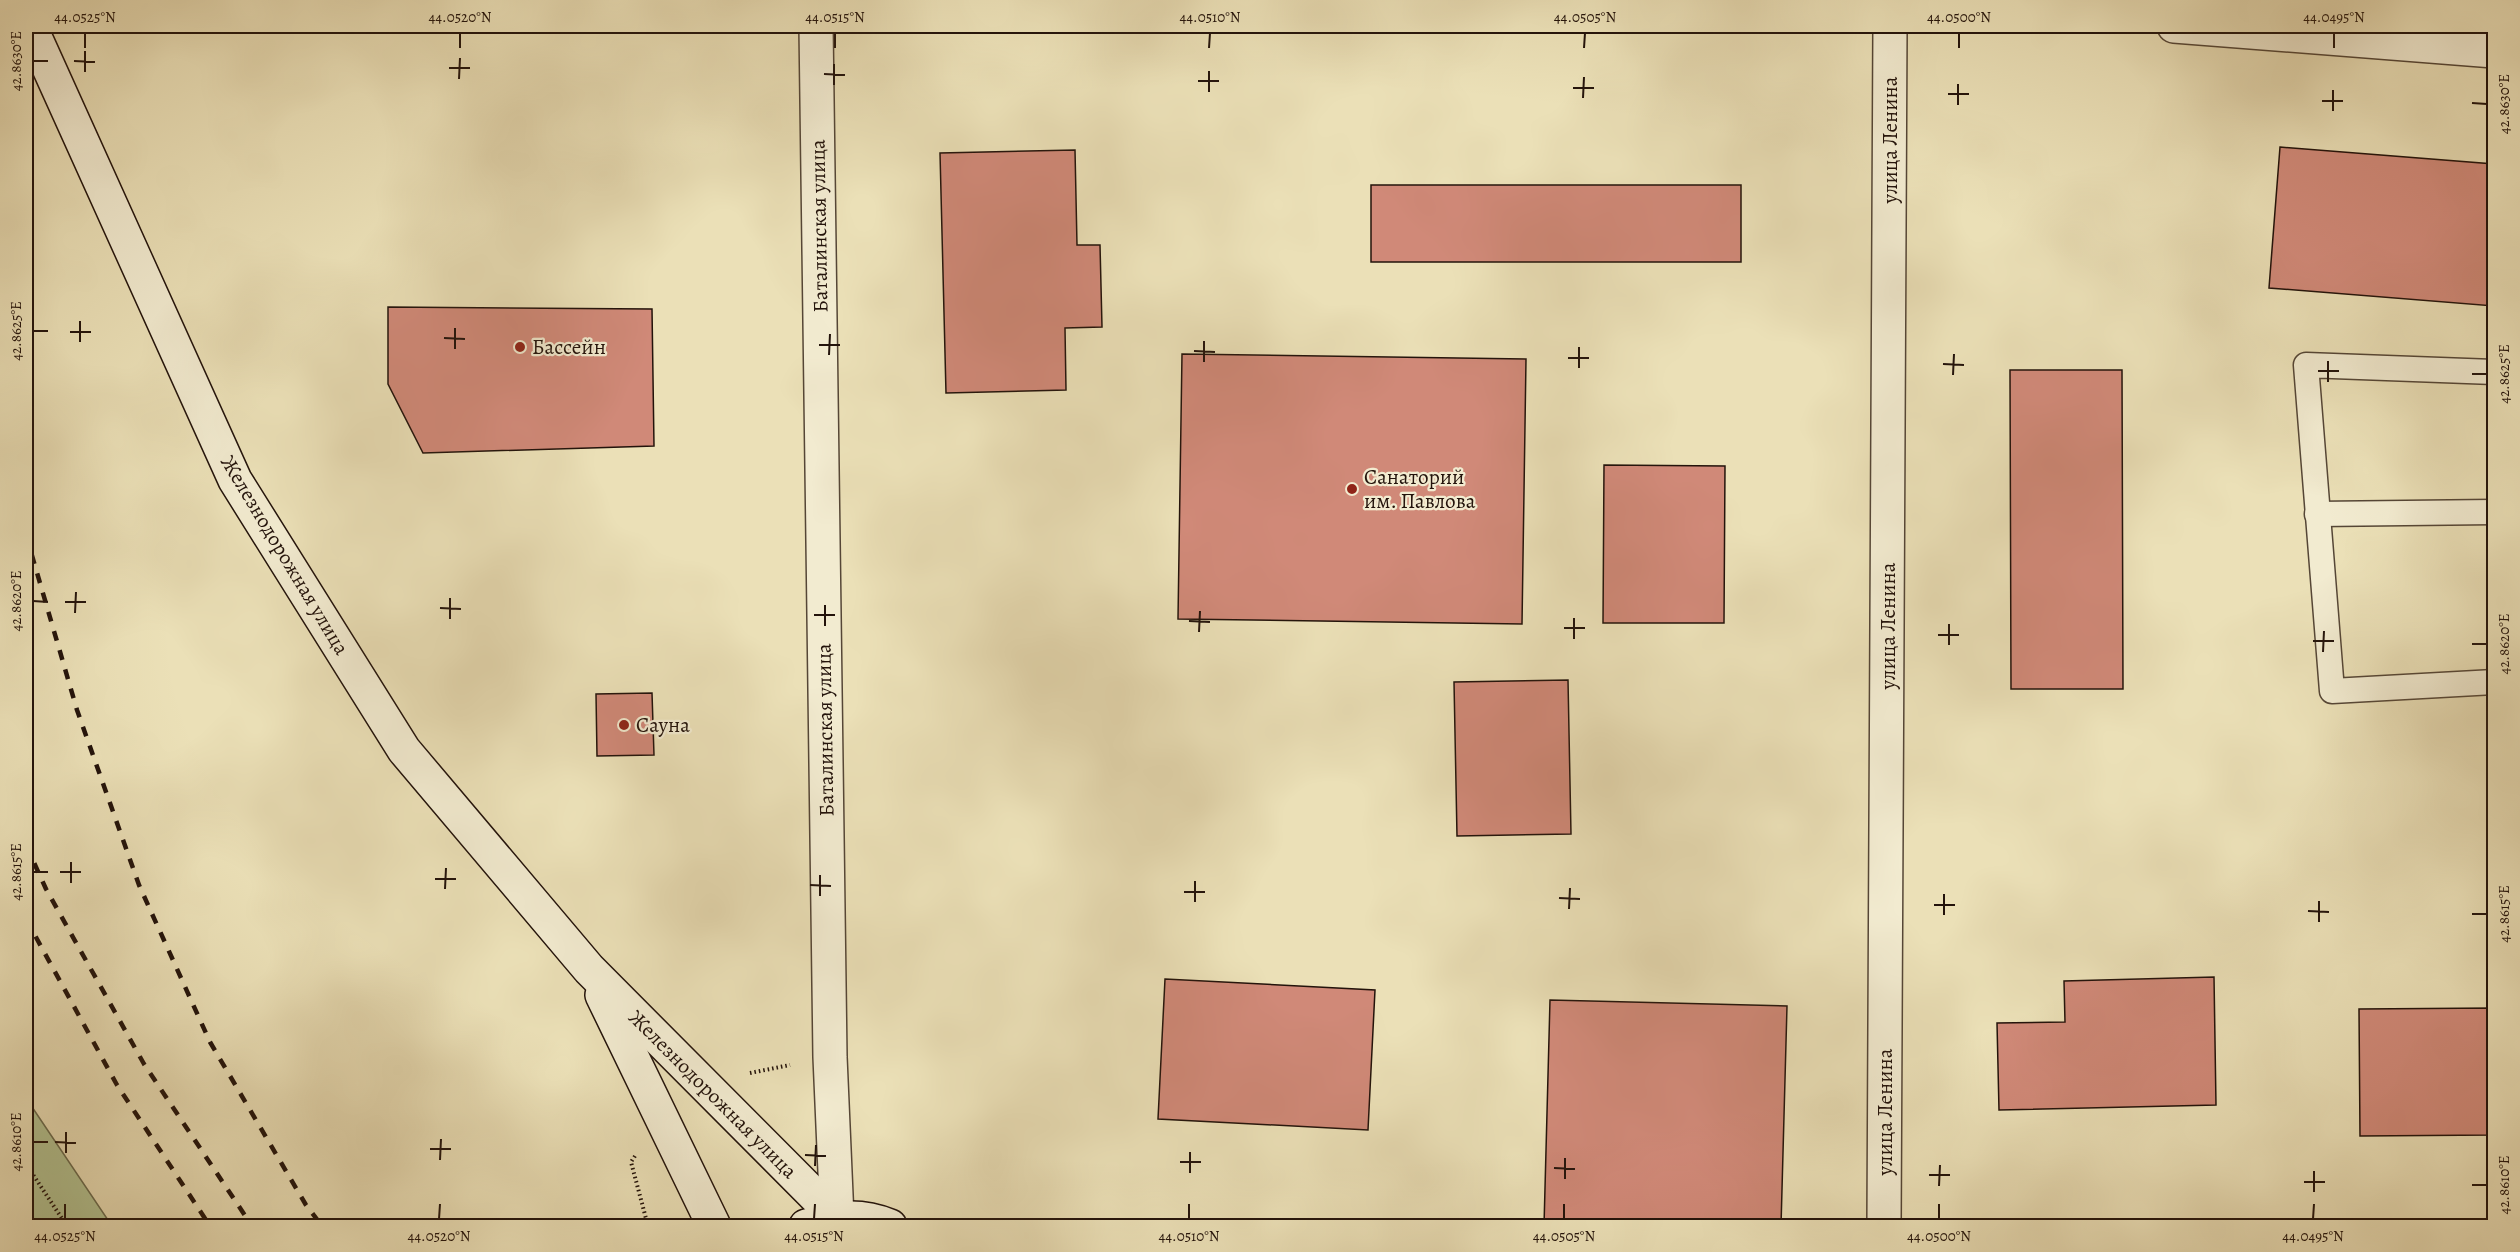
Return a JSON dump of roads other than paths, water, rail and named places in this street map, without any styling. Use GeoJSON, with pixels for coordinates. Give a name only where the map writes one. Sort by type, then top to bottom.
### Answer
{"type":"FeatureCollection","features":[{"type":"Feature","properties":{"kind":"street","name":"Железнодорожная улица"},"geometry":{"type":"LineString","coordinates":[[30,26],[235,480],[404,750],[589,969],[821,1222]]}},
{"type":"Feature","properties":{"kind":"street","name":"Баталинская улица"},"geometry":{"type":"LineString","coordinates":[[816,26],[830,1058],[821,1222]]}},
{"type":"Feature","properties":{"kind":"street","name":"улица Ленина"},"geometry":{"type":"LineString","coordinates":[[1884,1227],[1890,26]]}},
{"type":"Feature","properties":{"kind":"street"},"geometry":{"type":"LineString","coordinates":[[2174,26],[2494,51]]}},
{"type":"Feature","properties":{"kind":"street","name":"Железнодорожная улица"},"geometry":{"type":"LineString","coordinates":[[589,969],[714,1227]]}},
{"type":"Feature","properties":{"kind":"street"},"geometry":{"type":"LineString","coordinates":[[821,1222],[871,1219],[890,1227]]}},
{"type":"Feature","properties":{"kind":"lane"},"geometry":{"type":"LineString","coordinates":[[2494,372],[2306,365],[2332,691],[2494,682]]}},
{"type":"Feature","properties":{"kind":"lane"},"geometry":{"type":"LineString","coordinates":[[2318,514],[2494,512]]}},
{"type":"Feature","properties":{"kind":"railway"},"geometry":{"type":"LineString","coordinates":[[26,535],[77,710],[139,885],[210,1042],[306,1205],[322,1226]]}},
{"type":"Feature","properties":{"kind":"railway"},"geometry":{"type":"LineString","coordinates":[[26,845],[46,889],[144,1064],[252,1226]]}},
{"type":"Feature","properties":{"kind":"railway"},"geometry":{"type":"LineString","coordinates":[[26,919],[117,1085],[210,1226]]}},
{"type":"Feature","properties":{"kind":"place","name":"Бассейн"},"geometry":{"type":"Point","coordinates":[520,347]}},
{"type":"Feature","properties":{"kind":"place","name":"Санаторий им. Павлова"},"geometry":{"type":"Point","coordinates":[1352,489]}},
{"type":"Feature","properties":{"kind":"place","name":"Сауна"},"geometry":{"type":"Point","coordinates":[624,725]}}]}
